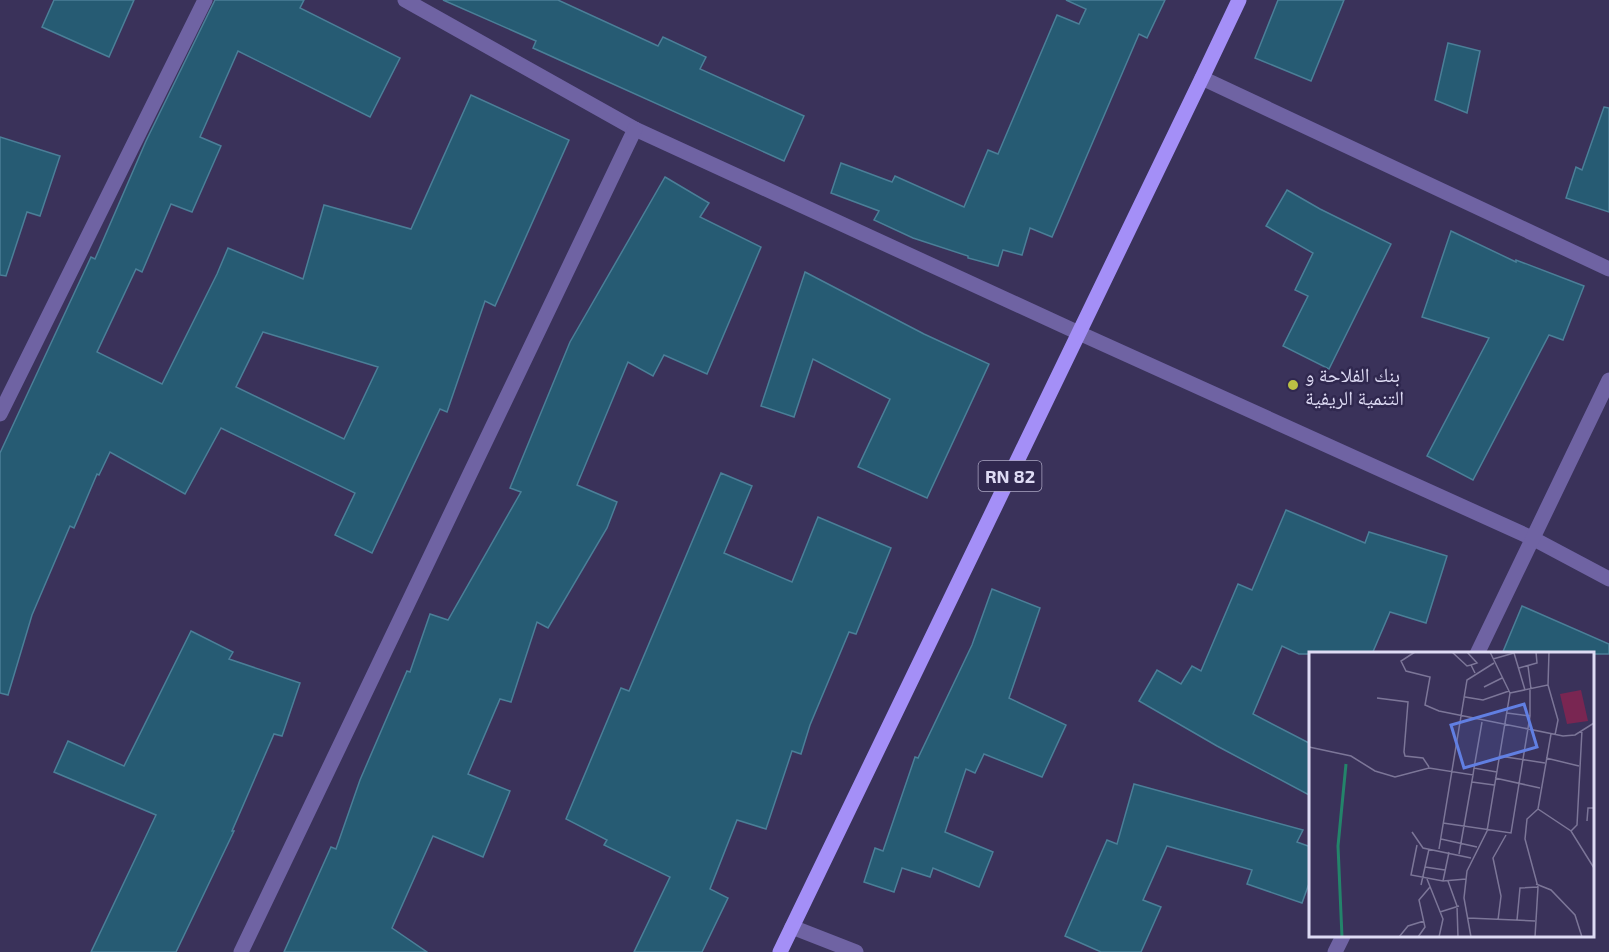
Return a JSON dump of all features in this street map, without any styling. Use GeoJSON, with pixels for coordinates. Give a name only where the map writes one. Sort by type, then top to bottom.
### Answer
{"type":"FeatureCollection","features":[{"type":"Feature","properties":{"kind":"main road","name":"RN 82"},"geometry":{"type":"LineString","coordinates":[[780,952],[1239,0]]}},
{"type":"Feature","properties":{"kind":"street"},"geometry":{"type":"LineString","coordinates":[[0,414],[205,0]]}},
{"type":"Feature","properties":{"kind":"street"},"geometry":{"type":"LineString","coordinates":[[405,0],[635,129],[1532,538],[1609,579]]}},
{"type":"Feature","properties":{"kind":"street"},"geometry":{"type":"LineString","coordinates":[[1202,78],[1609,269]]}},
{"type":"Feature","properties":{"kind":"street"},"geometry":{"type":"LineString","coordinates":[[241,952],[635,129]]}},
{"type":"Feature","properties":{"kind":"street"},"geometry":{"type":"LineString","coordinates":[[1478,652],[1609,380]]}},
{"type":"Feature","properties":{"kind":"street"},"geometry":{"type":"LineString","coordinates":[[792,927],[856,952]]}},
{"type":"Feature","properties":{"kind":"street"},"geometry":{"type":"LineString","coordinates":[[1335,952],[1342,937]]}},
{"type":"Feature","properties":{"kind":"building"},"geometry":{"type":"Polygon","coordinates":[[[54,0],[134,0],[109,57],[42,27],[54,0]]]}},
{"type":"Feature","properties":{"kind":"building"},"geometry":{"type":"Polygon","coordinates":[[[215,0],[304,0],[300,8],[400,58],[370,117],[238,51],[200,137],[221,146],[192,212],[171,204],[142,272],[136,269],[97,352],[162,384],[228,248],[303,279],[324,205],[411,229],[471,95],[569,140],[495,306],[485,301],[447,412],[440,409],[372,553],[335,535],[355,493],[221,428],[185,494],[110,452],[99,475],[97,474],[74,528],[70,526],[32,615],[8,695],[0,693],[0,453],[91,257],[95,259],[146,141],[215,0]],[[263,332],[236,387],[344,439],[378,367],[263,332]]]}},
{"type":"Feature","properties":{"kind":"building"},"geometry":{"type":"Polygon","coordinates":[[[443,0],[558,0],[658,46],[663,37],[706,57],[700,69],[804,116],[784,161],[533,48],[536,41],[443,0]]]}},
{"type":"Feature","properties":{"kind":"building"},"geometry":{"type":"Polygon","coordinates":[[[1066,0],[1165,0],[1147,38],[1139,34],[1052,237],[1030,228],[1022,255],[1003,250],[998,266],[913,238],[874,220],[879,211],[831,193],[841,163],[892,182],[895,176],[964,207],[988,150],[998,154],[1057,15],[1079,24],[1086,9],[1066,0]]]}},
{"type":"Feature","properties":{"kind":"building"},"geometry":{"type":"Polygon","coordinates":[[[1278,0],[1344,0],[1311,81],[1255,58],[1278,0]]]}},
{"type":"Feature","properties":{"kind":"building"},"geometry":{"type":"Polygon","coordinates":[[[1448,43],[1480,51],[1467,113],[1435,100],[1448,43]]]}},
{"type":"Feature","properties":{"kind":"building"},"geometry":{"type":"Polygon","coordinates":[[[1604,107],[1609,108],[1609,212],[1566,198],[1576,167],[1582,170],[1604,107]]]}},
{"type":"Feature","properties":{"kind":"building"},"geometry":{"type":"Polygon","coordinates":[[[0,137],[60,156],[40,216],[27,212],[6,276],[0,275],[0,137]]]}},
{"type":"Feature","properties":{"kind":"building"},"geometry":{"type":"Polygon","coordinates":[[[665,177],[709,203],[700,217],[761,247],[707,374],[664,355],[653,376],[628,362],[577,485],[617,502],[607,528],[548,628],[537,622],[511,702],[500,699],[468,774],[510,791],[483,857],[433,836],[392,928],[427,952],[284,952],[331,847],[336,849],[360,780],[407,671],[410,672],[430,614],[448,620],[521,492],[510,488],[570,342],[665,177]]]}},
{"type":"Feature","properties":{"kind":"building"},"geometry":{"type":"Polygon","coordinates":[[[1287,190],[1391,244],[1329,369],[1283,346],[1308,296],[1295,290],[1313,253],[1266,226],[1287,190]]]}},
{"type":"Feature","properties":{"kind":"building"},"geometry":{"type":"Polygon","coordinates":[[[1451,231],[1516,262],[1516,260],[1584,286],[1563,340],[1549,335],[1473,480],[1427,456],[1489,338],[1422,317],[1451,231]]]}},
{"type":"Feature","properties":{"kind":"building"},"geometry":{"type":"Polygon","coordinates":[[[805,272],[924,334],[989,364],[927,498],[858,467],[890,399],[813,359],[794,417],[761,406],[805,272]]]}},
{"type":"Feature","properties":{"kind":"building"},"geometry":{"type":"Polygon","coordinates":[[[721,473],[752,486],[724,553],[792,582],[818,517],[891,548],[856,634],[849,632],[810,725],[801,754],[792,751],[766,829],[737,820],[710,889],[728,898],[702,952],[634,952],[670,877],[604,845],[607,840],[566,819],[621,688],[629,691],[721,473]]]}},
{"type":"Feature","properties":{"kind":"building"},"geometry":{"type":"Polygon","coordinates":[[[1286,510],[1365,543],[1369,532],[1447,556],[1426,623],[1390,612],[1373,652],[1299,654],[1282,646],[1253,714],[1309,743],[1309,795],[1139,701],[1157,670],[1181,684],[1192,666],[1201,671],[1238,584],[1252,590],[1286,510]]]}},
{"type":"Feature","properties":{"kind":"building"},"geometry":{"type":"Polygon","coordinates":[[[992,589],[1040,608],[1009,698],[1066,725],[1042,777],[984,754],[975,773],[966,769],[945,832],[993,852],[979,887],[933,868],[930,877],[902,868],[894,892],[864,882],[875,848],[883,851],[915,757],[918,758],[972,645],[992,589]]]}},
{"type":"Feature","properties":{"kind":"building"},"geometry":{"type":"Polygon","coordinates":[[[1522,606],[1609,644],[1609,654],[1503,652],[1522,606]]]}},
{"type":"Feature","properties":{"kind":"building"},"geometry":{"type":"Polygon","coordinates":[[[191,631],[233,652],[229,659],[300,683],[282,736],[274,734],[232,831],[234,831],[176,952],[91,952],[156,815],[54,772],[68,741],[124,766],[191,631]]]}},
{"type":"Feature","properties":{"kind":"building"},"geometry":{"type":"Polygon","coordinates":[[[1134,784],[1303,830],[1297,842],[1309,846],[1309,884],[1302,903],[1247,884],[1252,870],[1167,846],[1143,900],[1161,907],[1141,952],[1101,952],[1065,936],[1107,840],[1117,844],[1134,784]]]}},
{"type":"Feature","properties":{"kind":"place","name":"بنك الفلاحة و التنمية الريفية"},"geometry":{"type":"Point","coordinates":[1293,385]}}]}
